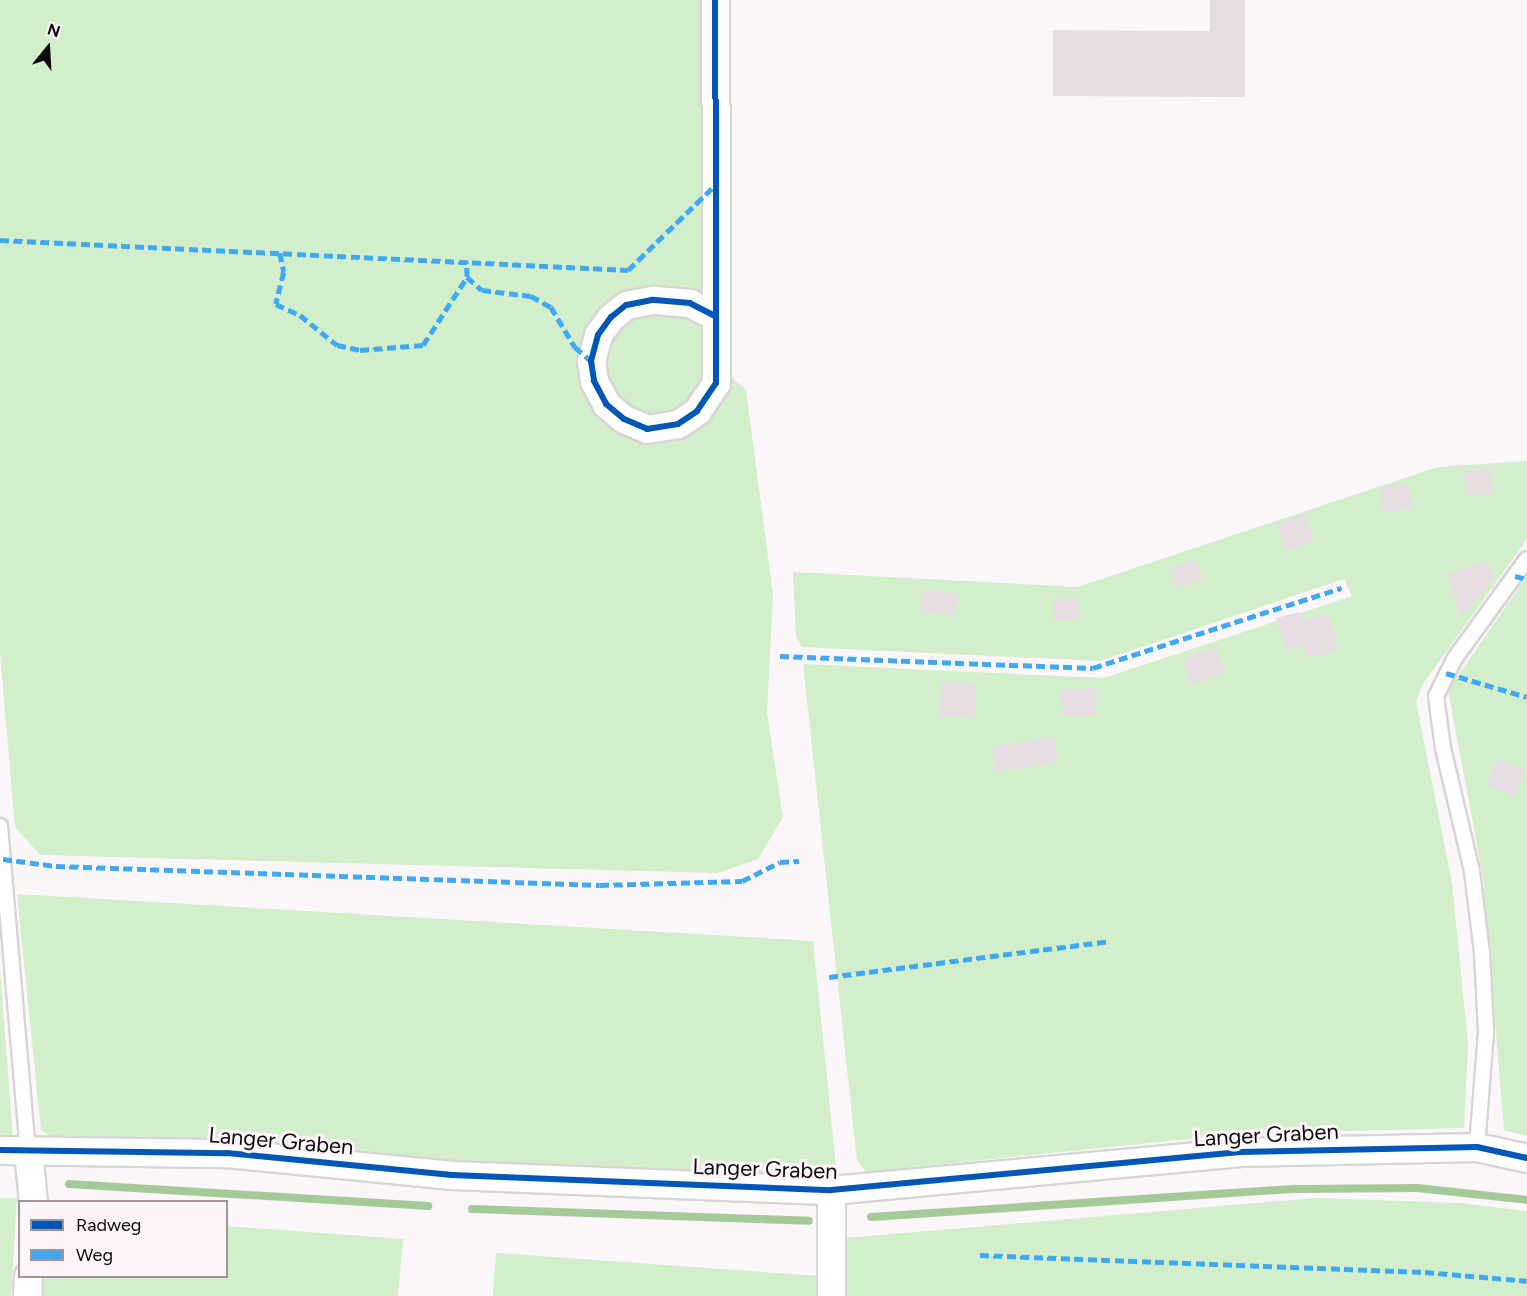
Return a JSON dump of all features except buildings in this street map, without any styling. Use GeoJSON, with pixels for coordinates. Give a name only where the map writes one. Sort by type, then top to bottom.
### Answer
{"type":"FeatureCollection","features":[{"type":"Feature","properties":{"kind":"street"},"geometry":{"type":"LineString","coordinates":[[715,0],[716,383],[697,411],[678,423],[646,429],[624,419],[606,404],[594,381],[591,360],[610,317],[626,305],[652,300],[690,303],[715,316]]}},
{"type":"Feature","properties":{"kind":"street","name":"Langer Graben"},"geometry":{"type":"LineString","coordinates":[[0,1150],[227,1153],[452,1175],[831,1190],[1240,1152],[1477,1147],[1527,1158]]}},
{"type":"Feature","properties":{"kind":"street"},"geometry":{"type":"LineString","coordinates":[[28,1151],[33,1200]]}},
{"type":"Feature","properties":{"kind":"street"},"geometry":{"type":"LineString","coordinates":[[831,1190],[831,1296]]}},
{"type":"Feature","properties":{"kind":"street"},"geometry":{"type":"LineString","coordinates":[[27,1296],[28,1278]]}},
{"type":"Feature","properties":{"kind":"lane"},"geometry":{"type":"LineString","coordinates":[[1477,1147],[1486,1032],[1482,953],[1472,871],[1443,748],[1436,696],[1455,658],[1527,559]]}},
{"type":"Feature","properties":{"kind":"lane"},"geometry":{"type":"LineString","coordinates":[[0,826],[28,1151]]}},
{"type":"Feature","properties":{"kind":"green space"},"geometry":{"type":"Polygon","coordinates":[[[0,0],[705,0],[707,356],[746,390],[773,595],[767,713],[783,817],[758,859],[718,873],[40,855],[15,827],[0,653],[0,0]]]}},
{"type":"Feature","properties":{"kind":"green space"},"geometry":{"type":"Polygon","coordinates":[[[1527,461],[1527,539],[1423,684],[1416,701],[1452,883],[1468,1044],[1464,1128],[1236,1134],[867,1172],[857,1161],[803,664],[1104,678],[1352,596],[1344,579],[1100,661],[802,647],[796,636],[793,572],[1078,587],[1438,467],[1527,461]]]}},
{"type":"Feature","properties":{"kind":"green space"},"geometry":{"type":"Polygon","coordinates":[[[1527,576],[1527,1136],[1504,1130],[1483,877],[1448,690],[1527,576]]]}},
{"type":"Feature","properties":{"kind":"green space"},"geometry":{"type":"Polygon","coordinates":[[[17,894],[813,941],[836,1167],[831,1175],[451,1162],[52,1137],[41,1130],[17,894]]]}},
{"type":"Feature","properties":{"kind":"green space"},"geometry":{"type":"Polygon","coordinates":[[[0,969],[13,1137],[0,1137],[0,969]]]}},
{"type":"Feature","properties":{"kind":"green space"},"geometry":{"type":"Polygon","coordinates":[[[0,1198],[17,1198],[11,1296],[0,1296],[0,1198]]]}},
{"type":"Feature","properties":{"kind":"green space"},"geometry":{"type":"Polygon","coordinates":[[[1317,1198],[1460,1203],[1527,1211],[1527,1296],[845,1296],[845,1238],[1317,1198]]]}},
{"type":"Feature","properties":{"kind":"green space"},"geometry":{"type":"Polygon","coordinates":[[[228,1226],[403,1239],[398,1296],[39,1296],[41,1278],[228,1278],[228,1226]]]}},
{"type":"Feature","properties":{"kind":"green space"},"geometry":{"type":"Polygon","coordinates":[[[496,1253],[819,1276],[819,1296],[493,1296],[496,1253]]]}},
{"type":"Feature","properties":{"kind":"waterway"},"geometry":{"type":"LineString","coordinates":[[69,1184],[428,1206]]}},
{"type":"Feature","properties":{"kind":"waterway"},"geometry":{"type":"LineString","coordinates":[[871,1217],[1297,1189],[1417,1188],[1527,1200]]}},
{"type":"Feature","properties":{"kind":"waterway"},"geometry":{"type":"LineString","coordinates":[[472,1209],[809,1221]]}},
{"type":"Feature","properties":{"kind":"marked path"},"geometry":{"type":"LineString","coordinates":[[0,240],[628,270],[715,185]]}},
{"type":"Feature","properties":{"kind":"marked path"},"geometry":{"type":"LineString","coordinates":[[280,253],[284,272],[276,304],[300,315],[337,345],[360,350],[423,345],[467,277],[466,262]]}},
{"type":"Feature","properties":{"kind":"marked path"},"geometry":{"type":"LineString","coordinates":[[467,277],[482,290],[531,296],[551,307],[575,347],[591,361]]}},
{"type":"Feature","properties":{"kind":"marked path"},"geometry":{"type":"LineString","coordinates":[[1515,576],[1527,579]]}},
{"type":"Feature","properties":{"kind":"marked path"},"geometry":{"type":"LineString","coordinates":[[780,656],[1093,668],[1341,588]]}},
{"type":"Feature","properties":{"kind":"marked path"},"geometry":{"type":"LineString","coordinates":[[1446,673],[1527,697]]}},
{"type":"Feature","properties":{"kind":"marked path"},"geometry":{"type":"LineString","coordinates":[[3,859],[56,866],[600,885],[742,881],[780,862],[799,861]]}},
{"type":"Feature","properties":{"kind":"marked path"},"geometry":{"type":"LineString","coordinates":[[829,977],[1109,941]]}},
{"type":"Feature","properties":{"kind":"marked path"},"geometry":{"type":"LineString","coordinates":[[980,1255],[1425,1272],[1527,1281]]}},
{"type":"Feature","properties":{"kind":"cycle path"},"geometry":{"type":"LineString","coordinates":[[715,0],[716,383],[697,411],[678,424],[647,429],[624,419],[606,404],[594,381],[591,361],[598,335],[611,317],[626,305],[652,300],[690,303],[715,316]]}},
{"type":"Feature","properties":{"kind":"cycle path"},"geometry":{"type":"LineString","coordinates":[[0,1150],[227,1153],[452,1175],[831,1190],[1240,1152],[1477,1147],[1527,1158]]}}]}
